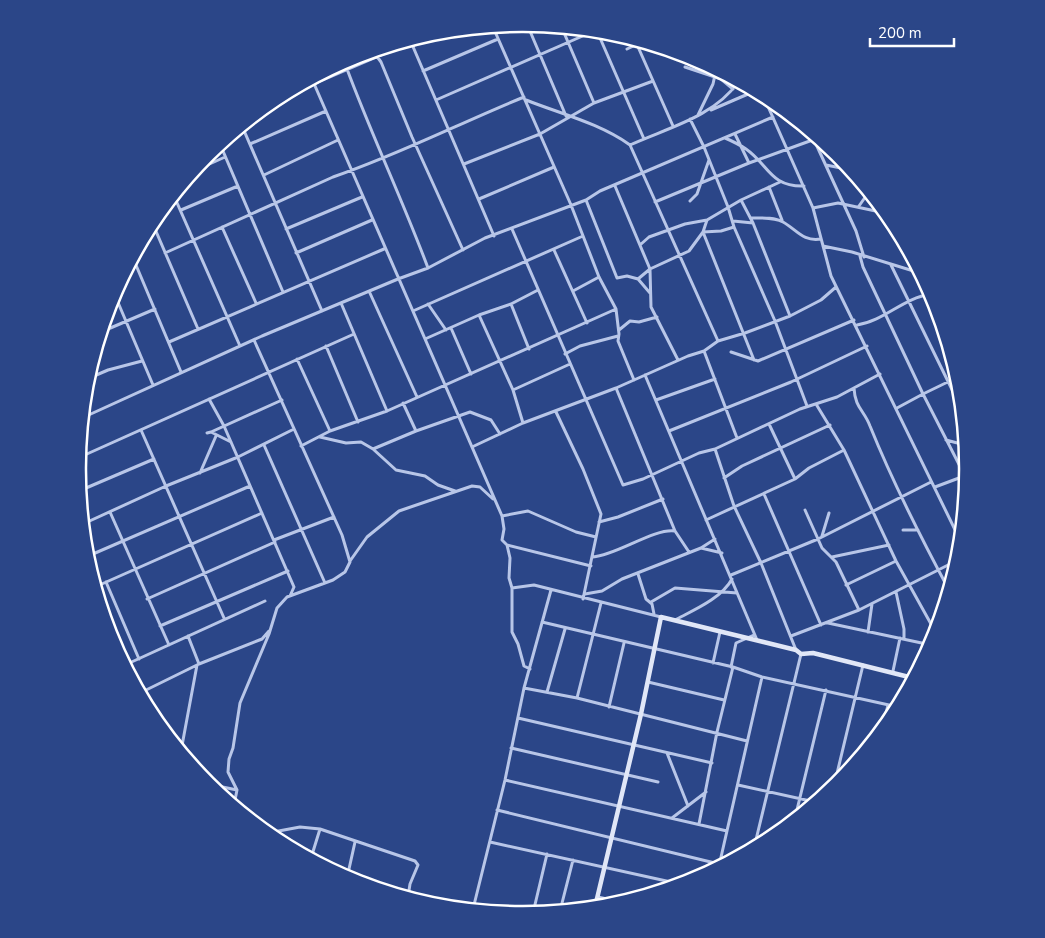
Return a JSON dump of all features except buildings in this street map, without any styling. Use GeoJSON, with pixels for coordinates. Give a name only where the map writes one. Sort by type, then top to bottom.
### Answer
{"type":"FeatureCollection","features":[{"type":"Feature","properties":{"kind":"street"},"geometry":{"type":"LineString","coordinates":[[530,32],[568,117]]}},
{"type":"Feature","properties":{"kind":"street"},"geometry":{"type":"LineString","coordinates":[[495,33],[571,205],[599,277],[616,309],[619,330],[618,341],[634,380]]}},
{"type":"Feature","properties":{"kind":"street"},"geometry":{"type":"LineString","coordinates":[[565,34],[594,103]]}},
{"type":"Feature","properties":{"kind":"street"},"geometry":{"type":"LineString","coordinates":[[436,100],[581,36]]}},
{"type":"Feature","properties":{"kind":"street"},"geometry":{"type":"LineString","coordinates":[[423,70],[498,39]]}},
{"type":"Feature","properties":{"kind":"street"},"geometry":{"type":"LineString","coordinates":[[600,40],[644,138]]}},
{"type":"Feature","properties":{"kind":"street"},"geometry":{"type":"LineString","coordinates":[[413,46],[494,236]]}},
{"type":"Feature","properties":{"kind":"street"},"geometry":{"type":"LineString","coordinates":[[627,49],[633,47]]}},
{"type":"Feature","properties":{"kind":"street"},"geometry":{"type":"LineString","coordinates":[[638,48],[673,126]]}},
{"type":"Feature","properties":{"kind":"street"},"geometry":{"type":"LineString","coordinates":[[378,58],[463,250]]}},
{"type":"Feature","properties":{"kind":"street"},"geometry":{"type":"LineString","coordinates":[[685,67],[707,74]]}},
{"type":"Feature","properties":{"kind":"street"},"geometry":{"type":"LineString","coordinates":[[347,70],[407,211],[428,268]]}},
{"type":"Feature","properties":{"kind":"street"},"geometry":{"type":"LineString","coordinates":[[698,115],[714,77]]}},
{"type":"Feature","properties":{"kind":"street"},"geometry":{"type":"LineString","coordinates":[[706,112],[733,89],[720,80]]}},
{"type":"Feature","properties":{"kind":"street"},"geometry":{"type":"LineString","coordinates":[[464,164],[540,134],[594,103],[653,81]]}},
{"type":"Feature","properties":{"kind":"street"},"geometry":{"type":"LineString","coordinates":[[314,86],[502,516],[504,529],[502,540],[507,545],[591,566]]}},
{"type":"Feature","properties":{"kind":"street"},"geometry":{"type":"LineString","coordinates":[[630,145],[747,95]]}},
{"type":"Feature","properties":{"kind":"street"},"geometry":{"type":"LineString","coordinates":[[165,252],[333,177],[352,172],[448,128],[524,99],[624,139],[630,145],[718,340]]}},
{"type":"Feature","properties":{"kind":"street"},"geometry":{"type":"LineString","coordinates":[[770,109],[813,208],[836,287],[857,325],[954,530]]}},
{"type":"Feature","properties":{"kind":"street"},"geometry":{"type":"LineString","coordinates":[[250,144],[326,112]]}},
{"type":"Feature","properties":{"kind":"street"},"geometry":{"type":"LineString","coordinates":[[90,414],[240,346],[428,268],[494,236],[586,200],[642,173],[773,117]]}},
{"type":"Feature","properties":{"kind":"street"},"geometry":{"type":"LineString","coordinates":[[690,119],[716,176],[734,227],[775,321],[807,406]]}},
{"type":"Feature","properties":{"kind":"street"},"geometry":{"type":"LineString","coordinates":[[245,133],[322,311]]}},
{"type":"Feature","properties":{"kind":"street"},"geometry":{"type":"LineString","coordinates":[[735,134],[749,163]]}},
{"type":"Feature","properties":{"kind":"street"},"geometry":{"type":"LineString","coordinates":[[725,138],[741,146],[780,182],[804,186]]}},
{"type":"Feature","properties":{"kind":"street"},"geometry":{"type":"LineString","coordinates":[[264,175],[338,140]]}},
{"type":"Feature","properties":{"kind":"street"},"geometry":{"type":"LineString","coordinates":[[655,202],[716,176],[810,141]]}},
{"type":"Feature","properties":{"kind":"street"},"geometry":{"type":"LineString","coordinates":[[815,146],[844,204],[862,256],[863,267],[945,440],[959,463]]}},
{"type":"Feature","properties":{"kind":"street"},"geometry":{"type":"LineString","coordinates":[[223,152],[283,292]]}},
{"type":"Feature","properties":{"kind":"street"},"geometry":{"type":"LineString","coordinates":[[212,162],[225,156]]}},
{"type":"Feature","properties":{"kind":"street"},"geometry":{"type":"LineString","coordinates":[[690,201],[697,194],[709,160]]}},
{"type":"Feature","properties":{"kind":"street"},"geometry":{"type":"LineString","coordinates":[[826,165],[838,168]]}},
{"type":"Feature","properties":{"kind":"street"},"geometry":{"type":"LineString","coordinates":[[479,199],[554,167]]}},
{"type":"Feature","properties":{"kind":"street"},"geometry":{"type":"LineString","coordinates":[[640,245],[649,238],[668,230],[707,220],[741,200],[780,182]]}},
{"type":"Feature","properties":{"kind":"street"},"geometry":{"type":"LineString","coordinates":[[181,210],[238,186]]}},
{"type":"Feature","properties":{"kind":"street"},"geometry":{"type":"LineString","coordinates":[[615,186],[650,269],[652,307],[678,360]]}},
{"type":"Feature","properties":{"kind":"street"},"geometry":{"type":"LineString","coordinates":[[769,188],[782,221],[800,236],[822,240]]}},
{"type":"Feature","properties":{"kind":"street"},"geometry":{"type":"LineString","coordinates":[[286,229],[362,197]]}},
{"type":"Feature","properties":{"kind":"street"},"geometry":{"type":"LineString","coordinates":[[859,206],[865,198]]}},
{"type":"Feature","properties":{"kind":"street"},"geometry":{"type":"LineString","coordinates":[[586,200],[617,278],[638,279],[650,269],[689,250],[703,232],[707,220]]}},
{"type":"Feature","properties":{"kind":"street"},"geometry":{"type":"LineString","coordinates":[[741,200],[751,218],[790,316]]}},
{"type":"Feature","properties":{"kind":"street"},"geometry":{"type":"LineString","coordinates":[[177,202],[240,346]]}},
{"type":"Feature","properties":{"kind":"street"},"geometry":{"type":"LineString","coordinates":[[813,208],[828,204],[844,204],[874,210]]}},
{"type":"Feature","properties":{"kind":"street"},"geometry":{"type":"LineString","coordinates":[[751,218],[782,221]]}},
{"type":"Feature","properties":{"kind":"street"},"geometry":{"type":"LineString","coordinates":[[296,252],[372,220]]}},
{"type":"Feature","properties":{"kind":"street"},"geometry":{"type":"LineString","coordinates":[[733,221],[753,223]]}},
{"type":"Feature","properties":{"kind":"street"},"geometry":{"type":"LineString","coordinates":[[222,227],[256,303]]}},
{"type":"Feature","properties":{"kind":"street"},"geometry":{"type":"LineString","coordinates":[[703,232],[721,232],[734,227]]}},
{"type":"Feature","properties":{"kind":"street"},"geometry":{"type":"LineString","coordinates":[[512,229],[623,485],[632,484],[698,453],[715,450],[807,406],[854,388],[880,374]]}},
{"type":"Feature","properties":{"kind":"street"},"geometry":{"type":"LineString","coordinates":[[156,232],[198,329]]}},
{"type":"Feature","properties":{"kind":"street"},"geometry":{"type":"LineString","coordinates":[[703,232],[745,333],[754,360]]}},
{"type":"Feature","properties":{"kind":"street"},"geometry":{"type":"LineString","coordinates":[[413,311],[583,236]]}},
{"type":"Feature","properties":{"kind":"street"},"geometry":{"type":"LineString","coordinates":[[823,246],[911,270]]}},
{"type":"Feature","properties":{"kind":"street"},"geometry":{"type":"LineString","coordinates":[[169,342],[384,249]]}},
{"type":"Feature","properties":{"kind":"street"},"geometry":{"type":"LineString","coordinates":[[554,250],[587,323]]}},
{"type":"Feature","properties":{"kind":"street"},"geometry":{"type":"LineString","coordinates":[[891,265],[952,391]]}},
{"type":"Feature","properties":{"kind":"street"},"geometry":{"type":"LineString","coordinates":[[136,266],[181,372]]}},
{"type":"Feature","properties":{"kind":"street"},"geometry":{"type":"LineString","coordinates":[[573,291],[599,277]]}},
{"type":"Feature","properties":{"kind":"street"},"geometry":{"type":"LineString","coordinates":[[638,279],[650,294]]}},
{"type":"Feature","properties":{"kind":"street"},"geometry":{"type":"LineString","coordinates":[[472,447],[523,423],[556,412],[645,376],[678,360],[704,351],[718,340],[745,333],[790,316],[821,300],[836,287]]}},
{"type":"Feature","properties":{"kind":"street"},"geometry":{"type":"LineString","coordinates":[[425,339],[479,314],[511,304],[538,290]]}},
{"type":"Feature","properties":{"kind":"street"},"geometry":{"type":"LineString","coordinates":[[369,291],[417,398]]}},
{"type":"Feature","properties":{"kind":"street"},"geometry":{"type":"LineString","coordinates":[[857,325],[876,321],[885,314],[924,297]]}},
{"type":"Feature","properties":{"kind":"street"},"geometry":{"type":"LineString","coordinates":[[341,303],[387,411]]}},
{"type":"Feature","properties":{"kind":"street"},"geometry":{"type":"LineString","coordinates":[[118,304],[153,385]]}},
{"type":"Feature","properties":{"kind":"street"},"geometry":{"type":"LineString","coordinates":[[428,304],[446,330]]}},
{"type":"Feature","properties":{"kind":"street"},"geometry":{"type":"LineString","coordinates":[[511,304],[529,349]]}},
{"type":"Feature","properties":{"kind":"street"},"geometry":{"type":"LineString","coordinates":[[109,329],[155,309]]}},
{"type":"Feature","properties":{"kind":"street"},"geometry":{"type":"LineString","coordinates":[[302,446],[330,431],[387,411],[616,309]]}},
{"type":"Feature","properties":{"kind":"street"},"geometry":{"type":"LineString","coordinates":[[479,314],[513,390],[523,423]]}},
{"type":"Feature","properties":{"kind":"street"},"geometry":{"type":"LineString","coordinates":[[619,330],[630,321],[639,322],[657,318]]}},
{"type":"Feature","properties":{"kind":"street"},"geometry":{"type":"LineString","coordinates":[[731,352],[758,361],[854,320]]}},
{"type":"Feature","properties":{"kind":"street"},"geometry":{"type":"LineString","coordinates":[[451,328],[471,374]]}},
{"type":"Feature","properties":{"kind":"street"},"geometry":{"type":"LineString","coordinates":[[87,454],[354,334]]}},
{"type":"Feature","properties":{"kind":"street"},"geometry":{"type":"LineString","coordinates":[[565,354],[580,346],[618,336]]}},
{"type":"Feature","properties":{"kind":"street"},"geometry":{"type":"LineString","coordinates":[[254,340],[334,517],[350,562]]}},
{"type":"Feature","properties":{"kind":"street"},"geometry":{"type":"LineString","coordinates":[[326,346],[358,422]]}},
{"type":"Feature","properties":{"kind":"street"},"geometry":{"type":"LineString","coordinates":[[669,431],[796,379],[867,346]]}},
{"type":"Feature","properties":{"kind":"street"},"geometry":{"type":"LineString","coordinates":[[704,351],[737,438]]}},
{"type":"Feature","properties":{"kind":"street"},"geometry":{"type":"LineString","coordinates":[[297,359],[330,431]]}},
{"type":"Feature","properties":{"kind":"street"},"geometry":{"type":"LineString","coordinates":[[96,375],[142,361]]}},
{"type":"Feature","properties":{"kind":"street"},"geometry":{"type":"LineString","coordinates":[[513,390],[570,364]]}},
{"type":"Feature","properties":{"kind":"street"},"geometry":{"type":"LineString","coordinates":[[645,376],[756,637]]}},
{"type":"Feature","properties":{"kind":"street"},"geometry":{"type":"LineString","coordinates":[[656,400],[715,379]]}},
{"type":"Feature","properties":{"kind":"street"},"geometry":{"type":"LineString","coordinates":[[897,408],[950,381]]}},
{"type":"Feature","properties":{"kind":"street"},"geometry":{"type":"LineString","coordinates":[[616,388],[664,499],[675,531],[689,552]]}},
{"type":"Feature","properties":{"kind":"street"},"geometry":{"type":"LineString","coordinates":[[854,388],[856,405],[868,420],[900,498],[944,581]]}},
{"type":"Feature","properties":{"kind":"street"},"geometry":{"type":"LineString","coordinates":[[209,399],[224,426],[288,571],[294,587],[290,596]]}},
{"type":"Feature","properties":{"kind":"street"},"geometry":{"type":"LineString","coordinates":[[231,442],[209,432],[282,400]]}},
{"type":"Feature","properties":{"kind":"street"},"geometry":{"type":"LineString","coordinates":[[403,404],[416,430]]}},
{"type":"Feature","properties":{"kind":"street"},"geometry":{"type":"LineString","coordinates":[[816,404],[844,450],[896,561],[931,623]]}},
{"type":"Feature","properties":{"kind":"street"},"geometry":{"type":"LineString","coordinates":[[373,449],[416,430],[470,412],[482,415],[496,425],[500,434]]}},
{"type":"Feature","properties":{"kind":"street"},"geometry":{"type":"LineString","coordinates":[[556,412],[601,514],[583,599]]}},
{"type":"Feature","properties":{"kind":"street"},"geometry":{"type":"LineString","coordinates":[[770,424],[795,479]]}},
{"type":"Feature","properties":{"kind":"street"},"geometry":{"type":"LineString","coordinates":[[724,478],[742,466],[830,425]]}},
{"type":"Feature","properties":{"kind":"street"},"geometry":{"type":"LineString","coordinates":[[89,521],[166,486],[238,457],[294,429]]}},
{"type":"Feature","properties":{"kind":"street"},"geometry":{"type":"LineString","coordinates":[[141,430],[224,618]]}},
{"type":"Feature","properties":{"kind":"street"},"geometry":{"type":"LineString","coordinates":[[199,474],[216,436]]}},
{"type":"Feature","properties":{"kind":"street"},"geometry":{"type":"LineString","coordinates":[[319,437],[346,443],[361,442],[373,449],[396,470],[425,476],[438,485],[455,491]]}},
{"type":"Feature","properties":{"kind":"street"},"geometry":{"type":"LineString","coordinates":[[945,440],[958,443]]}},
{"type":"Feature","properties":{"kind":"street"},"geometry":{"type":"LineString","coordinates":[[264,445],[303,529],[325,583]]}},
{"type":"Feature","properties":{"kind":"street"},"geometry":{"type":"LineString","coordinates":[[715,450],[734,506],[796,650]]}},
{"type":"Feature","properties":{"kind":"street"},"geometry":{"type":"LineString","coordinates":[[706,520],[795,479],[809,468],[844,450]]}},
{"type":"Feature","properties":{"kind":"street"},"geometry":{"type":"LineString","coordinates":[[87,488],[154,459]]}},
{"type":"Feature","properties":{"kind":"street"},"geometry":{"type":"LineString","coordinates":[[935,487],[959,478]]}},
{"type":"Feature","properties":{"kind":"street"},"geometry":{"type":"LineString","coordinates":[[675,620],[706,604],[727,588],[731,577],[789,550],[818,539],[931,482]]}},
{"type":"Feature","properties":{"kind":"street"},"geometry":{"type":"LineString","coordinates":[[94,554],[250,486]]}},
{"type":"Feature","properties":{"kind":"street"},"geometry":{"type":"LineString","coordinates":[[236,797],[237,790],[228,772],[240,703],[277,608],[290,596],[325,583],[345,572],[366,537],[399,511],[472,486],[480,487],[497,504]]}},
{"type":"Feature","properties":{"kind":"street"},"geometry":{"type":"LineString","coordinates":[[764,494],[821,625]]}},
{"type":"Feature","properties":{"kind":"street"},"geometry":{"type":"LineString","coordinates":[[599,522],[618,517],[664,499]]}},
{"type":"Feature","properties":{"kind":"street"},"geometry":{"type":"LineString","coordinates":[[806,510],[827,555],[832,557],[889,545]]}},
{"type":"Feature","properties":{"kind":"street"},"geometry":{"type":"LineString","coordinates":[[502,516],[528,511],[576,532],[596,537]]}},
{"type":"Feature","properties":{"kind":"street"},"geometry":{"type":"LineString","coordinates":[[110,512],[169,645]]}},
{"type":"Feature","properties":{"kind":"street"},"geometry":{"type":"LineString","coordinates":[[102,584],[262,514]]}},
{"type":"Feature","properties":{"kind":"street"},"geometry":{"type":"LineString","coordinates":[[822,537],[829,514]]}},
{"type":"Feature","properties":{"kind":"street"},"geometry":{"type":"LineString","coordinates":[[147,598],[274,541],[334,517]]}},
{"type":"Feature","properties":{"kind":"street"},"geometry":{"type":"LineString","coordinates":[[903,530],[918,530]]}},
{"type":"Feature","properties":{"kind":"street"},"geometry":{"type":"LineString","coordinates":[[593,557],[604,556],[662,531],[675,531]]}},
{"type":"Feature","properties":{"kind":"street"},"geometry":{"type":"LineString","coordinates":[[585,594],[602,591],[622,579],[701,548],[715,538]]}},
{"type":"Feature","properties":{"kind":"street"},"geometry":{"type":"LineString","coordinates":[[507,545],[510,558],[508,578],[512,588],[512,632],[518,644],[524,666],[530,670]]}},
{"type":"Feature","properties":{"kind":"street"},"geometry":{"type":"LineString","coordinates":[[701,548],[722,554]]}},
{"type":"Feature","properties":{"kind":"street"},"geometry":{"type":"LineString","coordinates":[[832,557],[859,610]]}},
{"type":"Feature","properties":{"kind":"street"},"geometry":{"type":"LineString","coordinates":[[846,585],[896,561]]}},
{"type":"Feature","properties":{"kind":"street"},"geometry":{"type":"LineString","coordinates":[[791,636],[859,610],[948,564]]}},
{"type":"Feature","properties":{"kind":"street"},"geometry":{"type":"LineString","coordinates":[[160,626],[288,571]]}},
{"type":"Feature","properties":{"kind":"street"},"geometry":{"type":"LineString","coordinates":[[638,574],[646,599],[651,602],[654,614]]}},
{"type":"Feature","properties":{"kind":"street"},"geometry":{"type":"LineString","coordinates":[[106,582],[139,659]]}},
{"type":"Feature","properties":{"kind":"street"},"geometry":{"type":"LineString","coordinates":[[512,588],[534,585],[583,599],[748,637],[756,637],[796,650],[801,654],[813,654],[907,676]]}},
{"type":"Feature","properties":{"kind":"street"},"geometry":{"type":"LineString","coordinates":[[651,602],[675,588],[737,592]]}},
{"type":"Feature","properties":{"kind":"street"},"geometry":{"type":"LineString","coordinates":[[475,903],[505,780],[524,688],[551,590]]}},
{"type":"Feature","properties":{"kind":"street"},"geometry":{"type":"LineString","coordinates":[[893,671],[904,629],[896,592]]}},
{"type":"Feature","properties":{"kind":"street"},"geometry":{"type":"LineString","coordinates":[[131,662],[224,618],[266,601]]}},
{"type":"Feature","properties":{"kind":"street"},"geometry":{"type":"LineString","coordinates":[[577,698],[601,603]]}},
{"type":"Feature","properties":{"kind":"street"},"geometry":{"type":"LineString","coordinates":[[868,632],[872,604]]}},
{"type":"Feature","properties":{"kind":"street"},"geometry":{"type":"LineString","coordinates":[[598,898],[632,745],[641,714],[661,617]]}},
{"type":"Feature","properties":{"kind":"street"},"geometry":{"type":"LineString","coordinates":[[542,622],[592,636],[732,667],[762,677],[888,705],[887,709]]}},
{"type":"Feature","properties":{"kind":"street"},"geometry":{"type":"LineString","coordinates":[[827,623],[923,643]]}},
{"type":"Feature","properties":{"kind":"street"},"geometry":{"type":"LineString","coordinates":[[146,690],[198,665],[262,639],[269,629]]}},
{"type":"Feature","properties":{"kind":"street"},"geometry":{"type":"LineString","coordinates":[[547,692],[565,629]]}},
{"type":"Feature","properties":{"kind":"street"},"geometry":{"type":"LineString","coordinates":[[713,663],[721,630]]}},
{"type":"Feature","properties":{"kind":"street"},"geometry":{"type":"LineString","coordinates":[[183,743],[198,665],[188,636]]}},
{"type":"Feature","properties":{"kind":"street"},"geometry":{"type":"LineString","coordinates":[[699,824],[736,643],[748,637]]}},
{"type":"Feature","properties":{"kind":"street"},"geometry":{"type":"LineString","coordinates":[[609,707],[624,643]]}},
{"type":"Feature","properties":{"kind":"street"},"geometry":{"type":"LineString","coordinates":[[757,837],[801,654]]}},
{"type":"Feature","properties":{"kind":"street"},"geometry":{"type":"LineString","coordinates":[[838,771],[863,665]]}},
{"type":"Feature","properties":{"kind":"street"},"geometry":{"type":"LineString","coordinates":[[721,858],[762,677]]}},
{"type":"Feature","properties":{"kind":"street"},"geometry":{"type":"LineString","coordinates":[[648,682],[724,700]]}},
{"type":"Feature","properties":{"kind":"street"},"geometry":{"type":"LineString","coordinates":[[524,688],[577,698],[747,741]]}},
{"type":"Feature","properties":{"kind":"street"},"geometry":{"type":"LineString","coordinates":[[799,806],[826,690]]}},
{"type":"Feature","properties":{"kind":"street"},"geometry":{"type":"LineString","coordinates":[[518,718],[712,763]]}},
{"type":"Feature","properties":{"kind":"street"},"geometry":{"type":"LineString","coordinates":[[511,748],[658,782]]}},
{"type":"Feature","properties":{"kind":"street"},"geometry":{"type":"LineString","coordinates":[[667,753],[688,806]]}},
{"type":"Feature","properties":{"kind":"street"},"geometry":{"type":"LineString","coordinates":[[505,780],[727,831]]}},
{"type":"Feature","properties":{"kind":"street"},"geometry":{"type":"LineString","coordinates":[[738,785],[807,800]]}},
{"type":"Feature","properties":{"kind":"street"},"geometry":{"type":"LineString","coordinates":[[224,787],[237,790]]}},
{"type":"Feature","properties":{"kind":"street"},"geometry":{"type":"LineString","coordinates":[[671,818],[706,792]]}},
{"type":"Feature","properties":{"kind":"street"},"geometry":{"type":"LineString","coordinates":[[497,810],[611,836],[710,863]]}},
{"type":"Feature","properties":{"kind":"street"},"geometry":{"type":"LineString","coordinates":[[278,831],[300,826],[320,829],[415,861],[418,865],[409,891]]}},
{"type":"Feature","properties":{"kind":"street"},"geometry":{"type":"LineString","coordinates":[[313,852],[320,829]]}},
{"type":"Feature","properties":{"kind":"street"},"geometry":{"type":"LineString","coordinates":[[349,869],[355,842]]}},
{"type":"Feature","properties":{"kind":"street"},"geometry":{"type":"LineString","coordinates":[[490,842],[666,881]]}},
{"type":"Feature","properties":{"kind":"street"},"geometry":{"type":"LineString","coordinates":[[535,906],[547,854]]}},
{"type":"Feature","properties":{"kind":"street"},"geometry":{"type":"LineString","coordinates":[[562,904],[573,860]]}}]}
